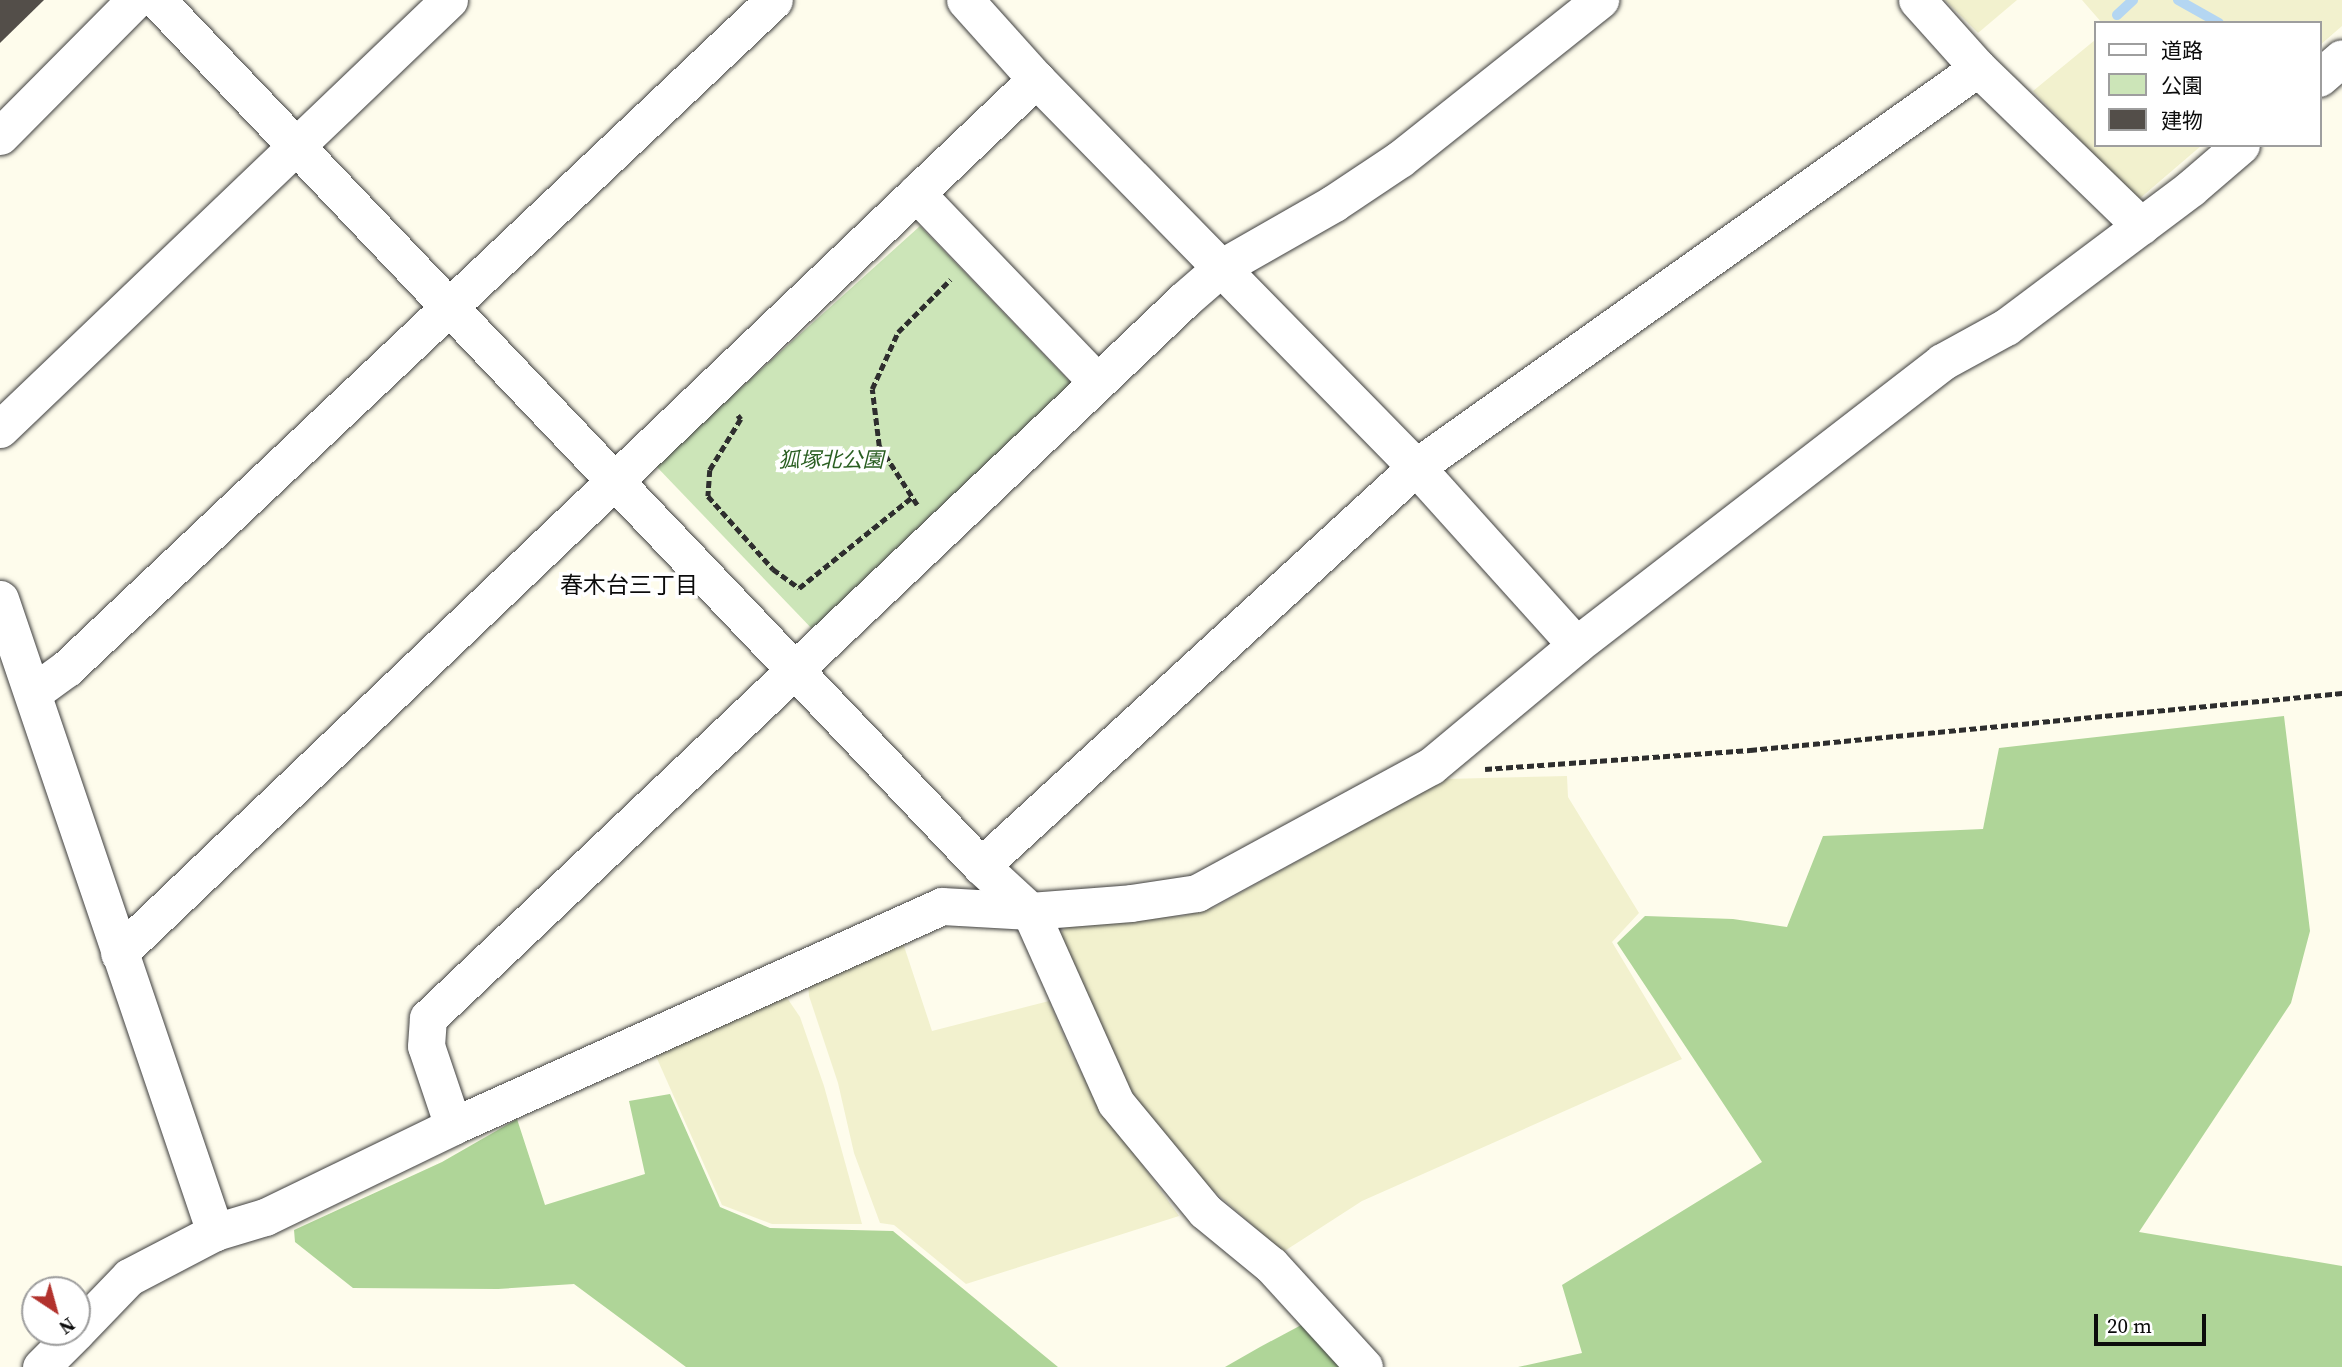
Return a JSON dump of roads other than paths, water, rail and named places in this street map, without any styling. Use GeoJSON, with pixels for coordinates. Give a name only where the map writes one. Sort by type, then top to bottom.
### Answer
{"type":"FeatureCollection","features":[{"type":"Feature","properties":{"kind":"street"},"geometry":{"type":"LineString","coordinates":[[3,129],[135,0]]}},
{"type":"Feature","properties":{"kind":"street"},"geometry":{"type":"LineString","coordinates":[[157,0],[981,866],[1030,911],[1116,1102],[1205,1211],[1281,1274],[1364,1367]]}},
{"type":"Feature","properties":{"kind":"street"},"geometry":{"type":"LineString","coordinates":[[0,429],[449,0]]}},
{"type":"Feature","properties":{"kind":"street"},"geometry":{"type":"LineString","coordinates":[[34,692],[66,669],[774,0]]}},
{"type":"Feature","properties":{"kind":"street"},"geometry":{"type":"LineString","coordinates":[[965,0],[1036,79],[1416,467],[1576,645]]}},
{"type":"Feature","properties":{"kind":"street"},"geometry":{"type":"LineString","coordinates":[[453,1126],[426,1046],[428,1018],[940,530],[1222,267],[1334,203],[1400,159],[1600,0]]}},
{"type":"Feature","properties":{"kind":"street"},"geometry":{"type":"LineString","coordinates":[[1917,0],[1978,68],[2141,226]]}},
{"type":"Feature","properties":{"kind":"street"},"geometry":{"type":"LineString","coordinates":[[2321,76],[2342,58]]}},
{"type":"Feature","properties":{"kind":"street"},"geometry":{"type":"LineString","coordinates":[[981,866],[1416,467],[1978,68]]}},
{"type":"Feature","properties":{"kind":"street"},"geometry":{"type":"LineString","coordinates":[[120,953],[1036,79]]}},
{"type":"Feature","properties":{"kind":"street"},"geometry":{"type":"LineString","coordinates":[[91,1316],[130,1278],[215,1232],[265,1217],[453,1126],[942,906],[1030,911],[1131,903],[1198,893],[1431,766],[1576,645],[1942,362],[2006,327],[2141,226],[2239,147]]}},
{"type":"Feature","properties":{"kind":"street"},"geometry":{"type":"LineString","coordinates":[[916,193],[1097,382]]}},
{"type":"Feature","properties":{"kind":"street"},"geometry":{"type":"LineString","coordinates":[[0,599],[34,692],[215,1232]]}},
{"type":"Feature","properties":{"kind":"street"},"geometry":{"type":"LineString","coordinates":[[41,1367],[61,1346]]}},
{"type":"Feature","properties":{"kind":"waterway"},"geometry":{"type":"LineString","coordinates":[[2117,15],[2133,0]]}},
{"type":"Feature","properties":{"kind":"waterway"},"geometry":{"type":"LineString","coordinates":[[2178,0],[2215,21]]}},
{"type":"Feature","properties":{"kind":"district","name":"春木台三丁目"},"geometry":{"type":"Point","coordinates":[629,585]}},
{"type":"Feature","properties":{"kind":"park label","name":"狐塚北公園"},"geometry":{"type":"Point","coordinates":[831,460]}}]}
